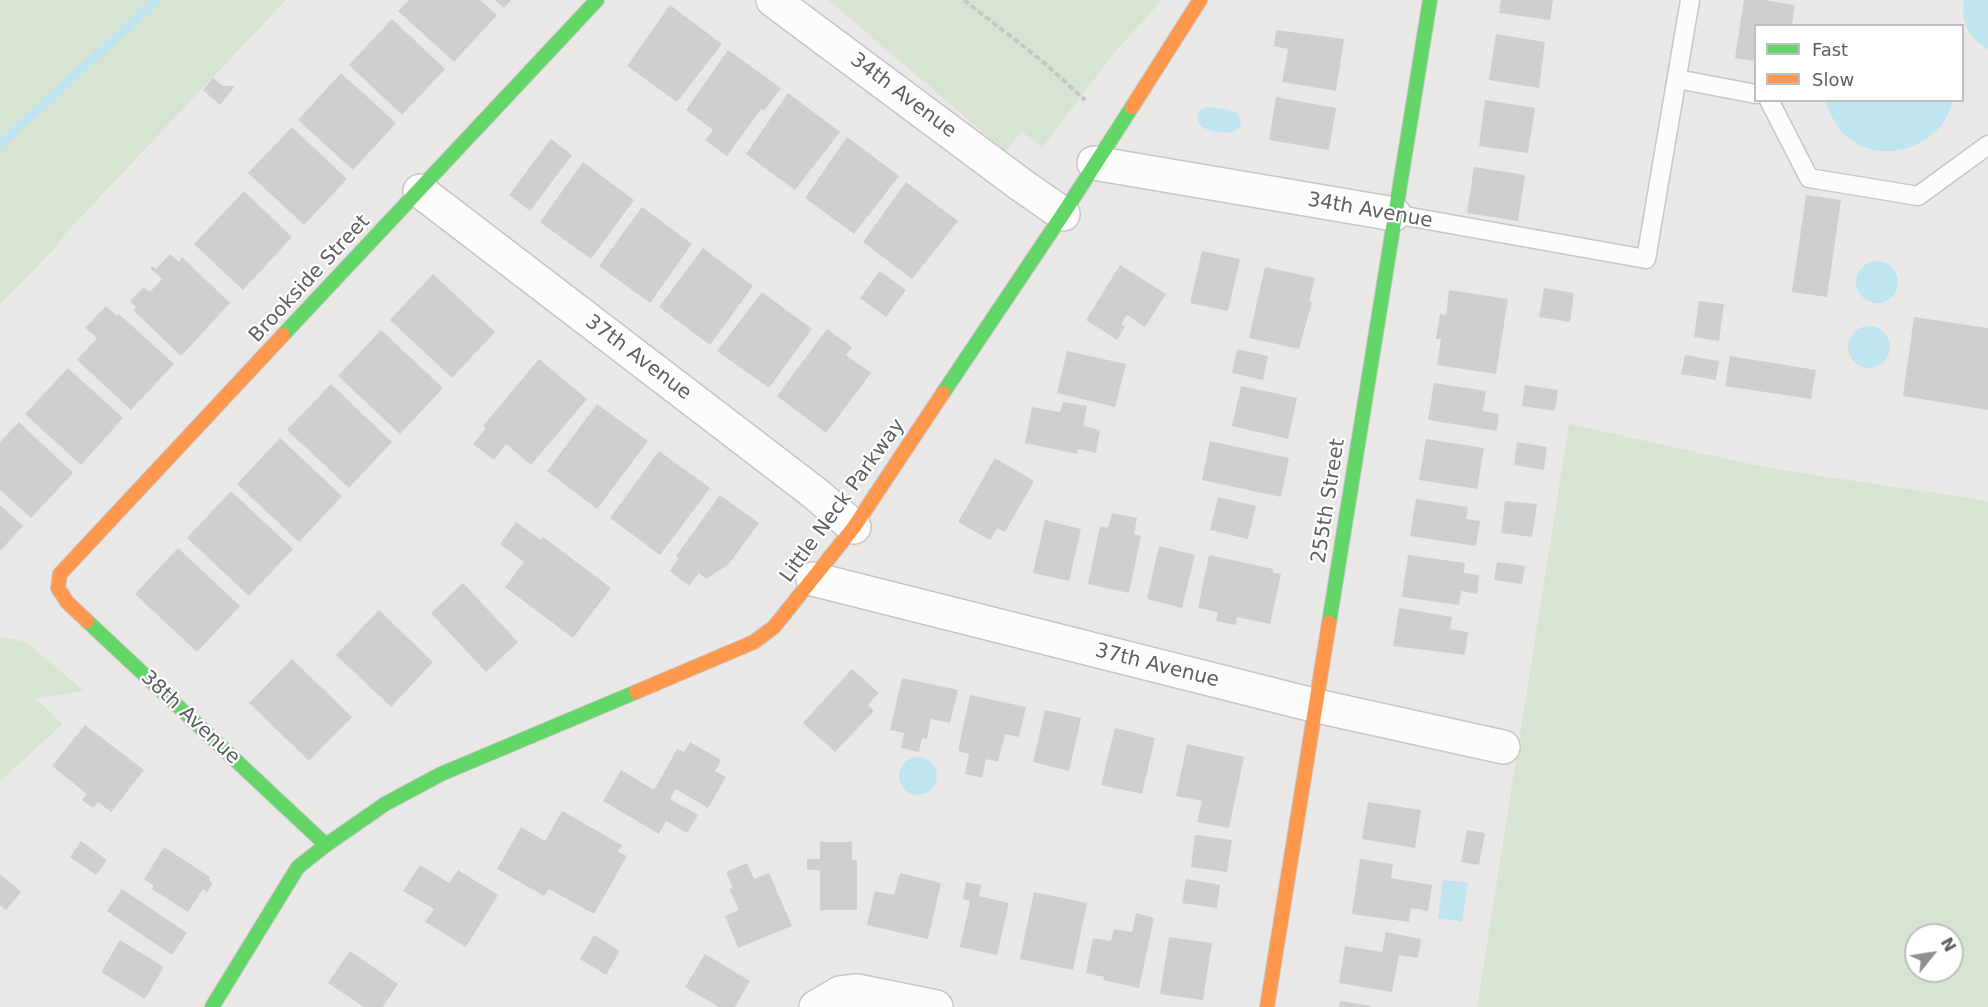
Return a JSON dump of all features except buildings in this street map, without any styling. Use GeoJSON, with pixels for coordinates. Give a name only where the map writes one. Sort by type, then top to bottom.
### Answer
{"type":"FeatureCollection","features":[{"type":"Feature","properties":{"kind":"street","name":"Brookside Street"},"geometry":{"type":"LineString","coordinates":[[58,588],[60,574],[70,563],[597,0]]}},
{"type":"Feature","properties":{"kind":"street","name":"34th Avenue"},"geometry":{"type":"LineString","coordinates":[[773,0],[1063,214]]}},
{"type":"Feature","properties":{"kind":"street","name":"Little Neck Parkway"},"geometry":{"type":"LineString","coordinates":[[207,1007],[214,1001],[298,867],[385,804],[441,774],[754,642],[774,627],[854,527],[1063,214],[1200,0]]}},
{"type":"Feature","properties":{"kind":"street","name":"255th Street"},"geometry":{"type":"LineString","coordinates":[[1267,1007],[1430,0]]}},
{"type":"Feature","properties":{"kind":"street","name":"34th Avenue"},"geometry":{"type":"LineString","coordinates":[[1094,163],[1394,214]]}},
{"type":"Feature","properties":{"kind":"street","name":"37th Avenue"},"geometry":{"type":"LineString","coordinates":[[420,191],[807,487],[854,527]]}},
{"type":"Feature","properties":{"kind":"street","name":"37th Avenue"},"geometry":{"type":"LineString","coordinates":[[813,579],[1317,706],[1503,747]]}},
{"type":"Feature","properties":{"kind":"street","name":"38th Avenue"},"geometry":{"type":"LineString","coordinates":[[58,588],[67,602],[326,845]]}},
{"type":"Feature","properties":{"kind":"street"},"geometry":{"type":"LineString","coordinates":[[816,1007],[840,993],[857,991],[936,1007]]}},
{"type":"Feature","properties":{"kind":"lane"},"geometry":{"type":"LineString","coordinates":[[1690,0],[1677,79],[1754,94]]}},
{"type":"Feature","properties":{"kind":"lane","name":"34th Avenue"},"geometry":{"type":"LineString","coordinates":[[1394,214],[1646,259],[1677,79]]}},
{"type":"Feature","properties":{"kind":"lane"},"geometry":{"type":"LineString","coordinates":[[1770,102],[1809,178],[1918,196],[1988,145]]}},
{"type":"Feature","properties":{"kind":"path"},"geometry":{"type":"LineString","coordinates":[[964,0],[1041,60],[1085,100]]}},
{"type":"Feature","properties":{"kind":"green space"},"geometry":{"type":"Polygon","coordinates":[[[0,0],[286,0],[0,304],[0,0]]]}},
{"type":"Feature","properties":{"kind":"green space"},"geometry":{"type":"Polygon","coordinates":[[[828,0],[1162,0],[1115,52],[1042,148],[1022,132],[1005,151],[828,0]]]}},
{"type":"Feature","properties":{"kind":"green space"},"geometry":{"type":"Polygon","coordinates":[[[1569,424],[1769,468],[1988,501],[1988,1007],[1477,1007],[1569,424]]]}},
{"type":"Feature","properties":{"kind":"green space"},"geometry":{"type":"Polygon","coordinates":[[[0,636],[26,642],[84,691],[35,698],[63,724],[0,781],[0,636]]]}},
{"type":"Feature","properties":{"kind":"water"},"geometry":{"type":"Polygon","coordinates":[[[1964,0],[1988,0],[1988,49],[1981,45],[1967,29],[1963,15],[1964,0]]]}},
{"type":"Feature","properties":{"kind":"water"},"geometry":{"type":"Polygon","coordinates":[[[1826,102],[1952,102],[1948,115],[1930,137],[1904,149],[1889,151],[1875,150],[1854,142],[1843,133],[1826,102]]]}},
{"type":"Feature","properties":{"kind":"water"},"geometry":{"type":"Polygon","coordinates":[[[1203,108],[1233,111],[1240,117],[1239,128],[1226,133],[1204,128],[1198,122],[1198,113],[1203,108]]]}},
{"type":"Feature","properties":{"kind":"water"},"geometry":{"type":"Polygon","coordinates":[[[1877,261],[1885,262],[1892,267],[1897,274],[1897,290],[1892,297],[1885,302],[1877,303],[1869,302],[1862,297],[1857,290],[1856,282],[1857,274],[1862,267],[1869,262],[1877,261]]]}},
{"type":"Feature","properties":{"kind":"water"},"geometry":{"type":"Polygon","coordinates":[[[1869,326],[1877,327],[1884,332],[1889,339],[1889,355],[1884,362],[1877,367],[1869,368],[1861,367],[1854,362],[1849,355],[1848,347],[1849,339],[1854,332],[1861,327],[1869,326]]]}},
{"type":"Feature","properties":{"kind":"water"},"geometry":{"type":"Polygon","coordinates":[[[918,757],[931,763],[937,776],[931,789],[918,795],[905,789],[899,776],[905,763],[918,757]]]}},
{"type":"Feature","properties":{"kind":"water"},"geometry":{"type":"Polygon","coordinates":[[[1443,880],[1468,883],[1462,922],[1438,918],[1443,880]]]}},
{"type":"Feature","properties":{"kind":"waterway"},"geometry":{"type":"LineString","coordinates":[[0,144],[157,0]]}},
{"type":"Feature","properties":{"kind":"traffic: fast"},"geometry":{"type":"LineString","coordinates":[[283,335],[597,0]]}},
{"type":"Feature","properties":{"kind":"traffic: fast"},"geometry":{"type":"LineString","coordinates":[[1329,623],[1430,0]]}},
{"type":"Feature","properties":{"kind":"traffic: fast"},"geometry":{"type":"LineString","coordinates":[[943,393],[1132,107]]}},
{"type":"Feature","properties":{"kind":"traffic: fast"},"geometry":{"type":"LineString","coordinates":[[87,621],[326,845]]}},
{"type":"Feature","properties":{"kind":"traffic: fast"},"geometry":{"type":"LineString","coordinates":[[212,1007],[298,867],[326,845],[385,804],[441,774],[636,692]]}},
{"type":"Feature","properties":{"kind":"traffic: slow"},"geometry":{"type":"LineString","coordinates":[[1132,107],[1200,0]]}},
{"type":"Feature","properties":{"kind":"traffic: slow"},"geometry":{"type":"LineString","coordinates":[[87,621],[67,602],[58,588],[60,574],[283,335]]}},
{"type":"Feature","properties":{"kind":"traffic: slow"},"geometry":{"type":"LineString","coordinates":[[636,692],[754,642],[774,627],[854,527],[943,393]]}},
{"type":"Feature","properties":{"kind":"traffic: slow"},"geometry":{"type":"LineString","coordinates":[[1267,1007],[1329,623]]}}]}
